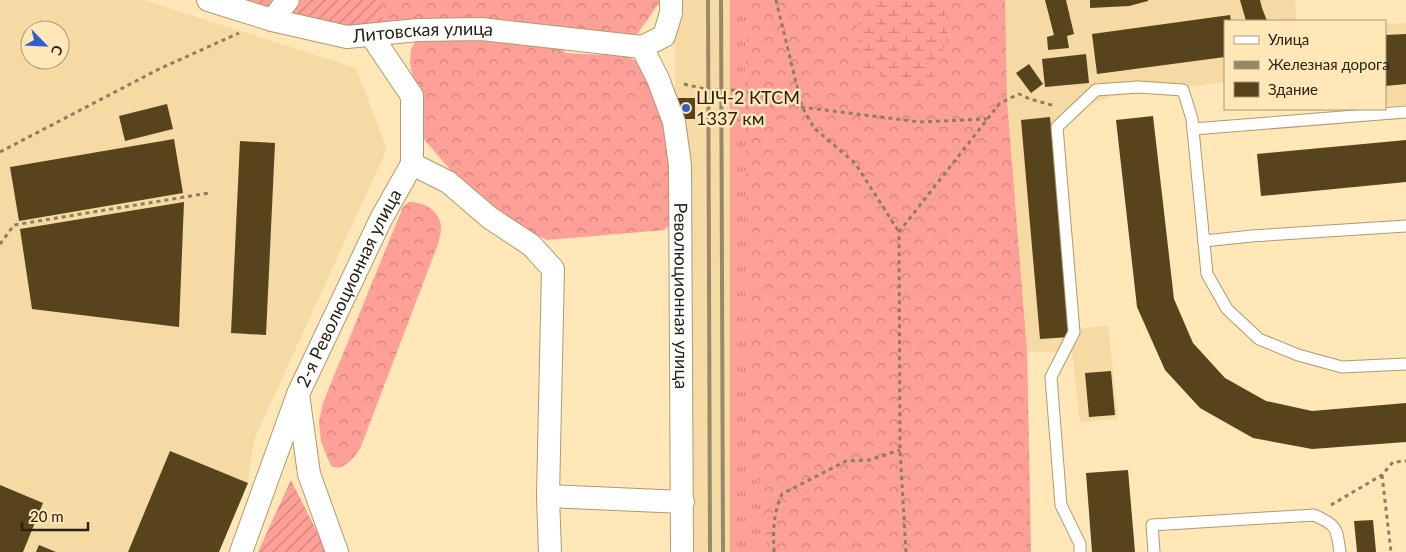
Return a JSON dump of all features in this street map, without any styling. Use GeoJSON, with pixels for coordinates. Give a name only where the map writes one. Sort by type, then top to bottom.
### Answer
{"type":"FeatureCollection","features":[{"type":"Feature","properties":{"kind":"street","name":"Литовская улица"},"geometry":{"type":"LineString","coordinates":[[208,0],[272,20],[347,37],[418,30],[481,29],[642,47]]}},
{"type":"Feature","properties":{"kind":"street"},"geometry":{"type":"LineString","coordinates":[[272,20],[288,0]]}},
{"type":"Feature","properties":{"kind":"street"},"geometry":{"type":"LineString","coordinates":[[642,47],[664,36],[671,13],[671,0]]}},
{"type":"Feature","properties":{"kind":"street","name":"2-я Революционная улица"},"geometry":{"type":"LineString","coordinates":[[337,552],[309,474],[298,394],[381,219],[412,164],[412,96],[371,35]]}},
{"type":"Feature","properties":{"kind":"street","name":"Революционная улица"},"geometry":{"type":"LineString","coordinates":[[642,47],[658,79],[674,122],[680,165],[682,552]]}},
{"type":"Feature","properties":{"kind":"street"},"geometry":{"type":"LineString","coordinates":[[412,164],[448,182],[490,218],[531,245],[553,270],[548,496],[550,552]]}},
{"type":"Feature","properties":{"kind":"street"},"geometry":{"type":"LineString","coordinates":[[241,552],[298,394]]}},
{"type":"Feature","properties":{"kind":"street"},"geometry":{"type":"LineString","coordinates":[[548,496],[683,502]]}},
{"type":"Feature","properties":{"kind":"lane"},"geometry":{"type":"LineString","coordinates":[[1080,552],[1080,544],[1060,505],[1051,377],[1074,332],[1057,127],[1096,90],[1138,87],[1183,90],[1194,129],[1207,274],[1227,309],[1259,339],[1298,355],[1342,366],[1406,364]]}},
{"type":"Feature","properties":{"kind":"lane"},"geometry":{"type":"LineString","coordinates":[[1194,129],[1406,112]]}},
{"type":"Feature","properties":{"kind":"lane"},"geometry":{"type":"LineString","coordinates":[[1204,241],[1406,226]]}},
{"type":"Feature","properties":{"kind":"lane"},"geometry":{"type":"LineString","coordinates":[[1154,552],[1152,525],[1314,516],[1332,523],[1337,534],[1340,552]]}},
{"type":"Feature","properties":{"kind":"path"},"geometry":{"type":"LineString","coordinates":[[776,0],[802,107],[814,128],[855,163],[899,232],[900,450],[906,552]]}},
{"type":"Feature","properties":{"kind":"path"},"geometry":{"type":"LineString","coordinates":[[0,152],[159,69],[238,34],[251,26],[272,20]]}},
{"type":"Feature","properties":{"kind":"path"},"geometry":{"type":"LineString","coordinates":[[658,79],[709,90],[739,90],[802,107],[919,122],[987,120]]}},
{"type":"Feature","properties":{"kind":"path"},"geometry":{"type":"LineString","coordinates":[[899,232],[1000,103],[1019,94],[1072,111]]}},
{"type":"Feature","properties":{"kind":"path"},"geometry":{"type":"LineString","coordinates":[[0,244],[14,225],[209,193]]}},
{"type":"Feature","properties":{"kind":"path"},"geometry":{"type":"LineString","coordinates":[[774,552],[773,526],[782,494],[846,461],[869,460],[900,450]]}},
{"type":"Feature","properties":{"kind":"path"},"geometry":{"type":"LineString","coordinates":[[1314,516],[1382,476],[1393,462],[1406,461]]}},
{"type":"Feature","properties":{"kind":"path"},"geometry":{"type":"LineString","coordinates":[[1382,476],[1390,552]]}},
{"type":"Feature","properties":{"kind":"shaded area"},"geometry":{"type":"Polygon","coordinates":[[[0,0],[144,0],[356,68],[387,149],[254,440],[248,483],[219,552],[0,552],[0,0]]]}},
{"type":"Feature","properties":{"kind":"shaded area"},"geometry":{"type":"Polygon","coordinates":[[[675,0],[1295,0],[1297,20],[1224,20],[1224,82],[1110,97],[1084,107],[1062,128],[1079,329],[1108,325],[1118,419],[1080,422],[1072,352],[1027,352],[1031,552],[676,552],[675,0]]]}},
{"type":"Feature","properties":{"kind":"shaded area"},"geometry":{"type":"Polygon","coordinates":[[[1406,23],[1406,105],[1386,106],[1386,24],[1406,23]]]}},
{"type":"Feature","properties":{"kind":"green space"},"geometry":{"type":"Polygon","coordinates":[[[233,0],[382,0],[382,49],[233,0]]]}},
{"type":"Feature","properties":{"kind":"green space"},"geometry":{"type":"Polygon","coordinates":[[[306,0],[661,0],[636,36],[614,32],[562,32],[556,38],[565,53],[625,56],[635,60],[645,70],[674,122],[675,221],[664,230],[547,240],[503,219],[473,196],[423,138],[419,101],[410,63],[411,50],[416,39],[388,25],[306,0]]]}},
{"type":"Feature","properties":{"kind":"green space"},"geometry":{"type":"Polygon","coordinates":[[[730,0],[748,0],[745,72],[765,535],[774,552],[730,552],[730,0]]]}},
{"type":"Feature","properties":{"kind":"green space"},"geometry":{"type":"Polygon","coordinates":[[[748,0],[866,0],[856,33],[948,34],[944,0],[1005,0],[1007,101],[1027,352],[1031,552],[774,552],[765,535],[750,393],[745,72],[748,0]]]}},
{"type":"Feature","properties":{"kind":"green space"},"geometry":{"type":"Polygon","coordinates":[[[866,0],[944,0],[948,34],[930,90],[863,71],[856,33],[866,0]]]}},
{"type":"Feature","properties":{"kind":"green space"},"geometry":{"type":"Polygon","coordinates":[[[409,202],[425,205],[438,216],[441,228],[438,244],[360,449],[344,466],[331,466],[321,441],[319,422],[323,403],[403,207],[409,202]]]}},
{"type":"Feature","properties":{"kind":"green space"},"geometry":{"type":"Polygon","coordinates":[[[291,480],[327,552],[258,552],[291,480]]]}},
{"type":"Feature","properties":{"kind":"building"},"geometry":{"type":"Polygon","coordinates":[[[1045,0],[1066,0],[1074,34],[1067,36],[1069,48],[1048,50],[1047,37],[1054,35],[1045,0]]]}},
{"type":"Feature","properties":{"kind":"building"},"geometry":{"type":"Polygon","coordinates":[[[1090,0],[1148,1],[1129,6],[1090,8],[1090,0]]]}},
{"type":"Feature","properties":{"kind":"building"},"geometry":{"type":"Polygon","coordinates":[[[1240,0],[1260,0],[1267,20],[1246,20],[1240,0]]]}},
{"type":"Feature","properties":{"kind":"building"},"geometry":{"type":"Polygon","coordinates":[[[1230,15],[1231,20],[1224,20],[1224,57],[1097,74],[1092,34],[1230,15]]]}},
{"type":"Feature","properties":{"kind":"building"},"geometry":{"type":"Polygon","coordinates":[[[1406,34],[1406,84],[1386,86],[1386,35],[1406,34]]]}},
{"type":"Feature","properties":{"kind":"building"},"geometry":{"type":"Polygon","coordinates":[[[1086,54],[1089,83],[1045,87],[1042,59],[1086,54]]]}},
{"type":"Feature","properties":{"kind":"building"},"geometry":{"type":"Polygon","coordinates":[[[1029,64],[1043,84],[1031,93],[1016,73],[1029,64]]]}},
{"type":"Feature","properties":{"kind":"building","name":"ШЧ-2 КТСМ 1337 км"},"geometry":{"type":"Polygon","coordinates":[[[676,98],[695,98],[695,119],[676,119],[676,98]]]}},
{"type":"Feature","properties":{"kind":"building"},"geometry":{"type":"Polygon","coordinates":[[[167,104],[173,129],[125,141],[119,116],[167,104]]]}},
{"type":"Feature","properties":{"kind":"building"},"geometry":{"type":"Polygon","coordinates":[[[1153,116],[1174,299],[1193,343],[1225,378],[1266,401],[1312,411],[1406,403],[1406,442],[1312,449],[1253,438],[1200,408],[1165,370],[1137,307],[1116,120],[1153,116]]]}},
{"type":"Feature","properties":{"kind":"building"},"geometry":{"type":"Polygon","coordinates":[[[1050,117],[1070,337],[1040,339],[1021,120],[1050,117]]]}},
{"type":"Feature","properties":{"kind":"building"},"geometry":{"type":"Polygon","coordinates":[[[174,139],[183,193],[19,221],[10,167],[174,139]]]}},
{"type":"Feature","properties":{"kind":"building"},"geometry":{"type":"Polygon","coordinates":[[[1406,140],[1406,182],[1261,196],[1257,154],[1406,140]]]}},
{"type":"Feature","properties":{"kind":"building"},"geometry":{"type":"Polygon","coordinates":[[[240,141],[275,143],[266,335],[231,333],[240,141]]]}},
{"type":"Feature","properties":{"kind":"building"},"geometry":{"type":"Polygon","coordinates":[[[184,202],[179,327],[32,309],[20,229],[184,202]]]}},
{"type":"Feature","properties":{"kind":"building"},"geometry":{"type":"Polygon","coordinates":[[[1111,371],[1115,415],[1089,417],[1085,373],[1111,371]]]}},
{"type":"Feature","properties":{"kind":"building"},"geometry":{"type":"Polygon","coordinates":[[[170,451],[248,483],[219,552],[128,552],[170,451]]]}},
{"type":"Feature","properties":{"kind":"building"},"geometry":{"type":"Polygon","coordinates":[[[1128,470],[1135,552],[1092,552],[1086,473],[1128,470]]]}},
{"type":"Feature","properties":{"kind":"building"},"geometry":{"type":"Polygon","coordinates":[[[0,485],[43,503],[23,552],[0,552],[0,485]]]}},
{"type":"Feature","properties":{"kind":"building"},"geometry":{"type":"Polygon","coordinates":[[[1373,520],[1376,552],[1357,552],[1354,521],[1373,520]]]}},
{"type":"Feature","properties":{"kind":"building"},"geometry":{"type":"Polygon","coordinates":[[[39,545],[56,552],[36,552],[39,545]]]}},
{"type":"Feature","properties":{"kind":"railway"},"geometry":{"type":"LineString","coordinates":[[708,0],[710,552]]}},
{"type":"Feature","properties":{"kind":"railway"},"geometry":{"type":"LineString","coordinates":[[721,0],[723,552]]}},
{"type":"Feature","properties":{"kind":"place","name":"ШЧ-2 КТСМ 1337 км"},"geometry":{"type":"Point","coordinates":[686,108]}}]}
